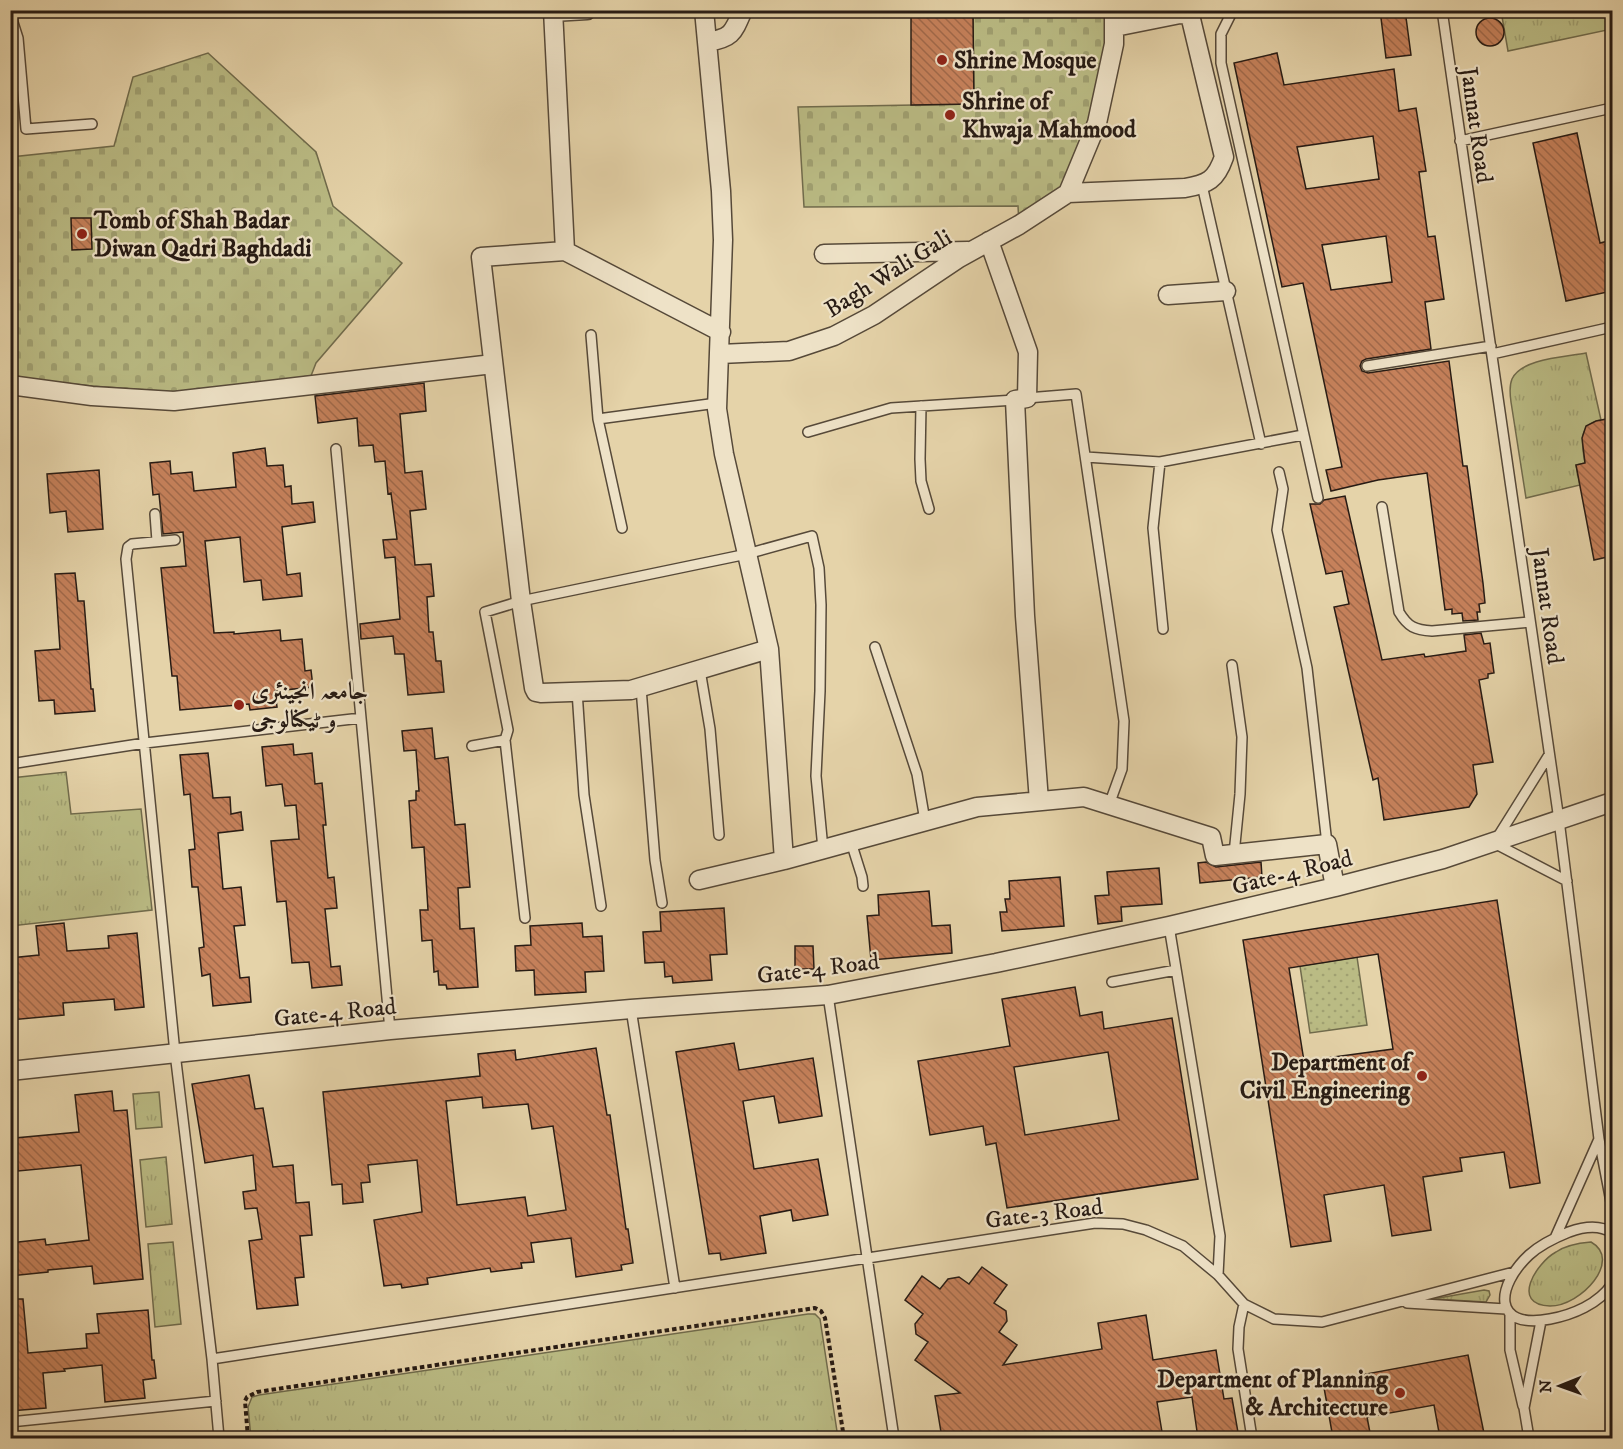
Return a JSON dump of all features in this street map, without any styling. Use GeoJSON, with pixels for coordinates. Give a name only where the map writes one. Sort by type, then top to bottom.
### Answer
{"type":"FeatureCollection","features":[{"type":"Feature","properties":{"kind":"street"},"geometry":{"type":"LineString","coordinates":[[565,251],[553,11],[587,10]]}},
{"type":"Feature","properties":{"kind":"street"},"geometry":{"type":"LineString","coordinates":[[704,10],[721,191],[723,240],[717,403],[724,454],[769,649],[784,860]]}},
{"type":"Feature","properties":{"kind":"street"},"geometry":{"type":"LineString","coordinates":[[707,42],[723,39],[733,33],[743,10]]}},
{"type":"Feature","properties":{"kind":"street"},"geometry":{"type":"LineString","coordinates":[[1190,15],[1224,157],[1219,173],[1202,185],[1185,189],[1068,193],[1097,123],[1114,44],[1114,19],[1190,15]]}},
{"type":"Feature","properties":{"kind":"street","name":"Bagh Wali Gali"},"geometry":{"type":"LineString","coordinates":[[720,354],[789,351],[834,336],[874,315],[970,251],[1019,225],[1068,193]]}},
{"type":"Feature","properties":{"kind":"street"},"geometry":{"type":"LineString","coordinates":[[989,241],[1028,352],[1021,399],[1025,616],[1039,801]]}},
{"type":"Feature","properties":{"kind":"street"},"geometry":{"type":"LineString","coordinates":[[721,332],[565,251],[481,257],[521,601],[536,692],[631,690],[769,649]]}},
{"type":"Feature","properties":{"kind":"street"},"geometry":{"type":"LineString","coordinates":[[824,254],[970,251]]}},
{"type":"Feature","properties":{"kind":"street"},"geometry":{"type":"LineString","coordinates":[[1168,295],[1226,291]]}},
{"type":"Feature","properties":{"kind":"street"},"geometry":{"type":"LineString","coordinates":[[10,385],[92,396],[174,400],[493,364]]}},
{"type":"Feature","properties":{"kind":"street"},"geometry":{"type":"LineString","coordinates":[[699,880],[784,860],[977,807],[1084,797],[1211,837],[1215,856],[1327,844],[1335,886]]}},
{"type":"Feature","properties":{"kind":"street","name":"Gate-4 Road"},"geometry":{"type":"LineString","coordinates":[[10,1071],[390,1030],[631,1008],[828,995],[1169,927],[1443,859],[1612,802]]}},
{"type":"Feature","properties":{"kind":"lane"},"geometry":{"type":"LineString","coordinates":[[1233,10],[1221,34],[1221,63],[1318,498]]}},
{"type":"Feature","properties":{"kind":"lane","name":"Jannat Road"},"geometry":{"type":"LineString","coordinates":[[1442,10],[1559,820],[1599,1139],[1612,1207]]}},
{"type":"Feature","properties":{"kind":"lane"},"geometry":{"type":"LineString","coordinates":[[10,13],[18,38],[26,129],[92,124]]}},
{"type":"Feature","properties":{"kind":"lane"},"geometry":{"type":"LineString","coordinates":[[1460,141],[1612,108]]}},
{"type":"Feature","properties":{"kind":"lane"},"geometry":{"type":"LineString","coordinates":[[1202,185],[1261,444]]}},
{"type":"Feature","properties":{"kind":"lane"},"geometry":{"type":"LineString","coordinates":[[1367,366],[1492,350],[1612,327]]}},
{"type":"Feature","properties":{"kind":"lane"},"geometry":{"type":"LineString","coordinates":[[591,335],[598,419],[622,528]]}},
{"type":"Feature","properties":{"kind":"lane"},"geometry":{"type":"LineString","coordinates":[[807,432],[891,408],[1076,394],[1124,721],[1122,769],[1109,805]]}},
{"type":"Feature","properties":{"kind":"lane"},"geometry":{"type":"LineString","coordinates":[[598,419],[717,403]]}},
{"type":"Feature","properties":{"kind":"lane"},"geometry":{"type":"LineString","coordinates":[[921,406],[921,482],[929,509]]}},
{"type":"Feature","properties":{"kind":"lane"},"geometry":{"type":"LineString","coordinates":[[1086,457],[1160,462],[1303,435]]}},
{"type":"Feature","properties":{"kind":"lane"},"geometry":{"type":"LineString","coordinates":[[336,449],[390,1030]]}},
{"type":"Feature","properties":{"kind":"lane"},"geometry":{"type":"LineString","coordinates":[[1160,462],[1154,528],[1163,628]]}},
{"type":"Feature","properties":{"kind":"lane"},"geometry":{"type":"LineString","coordinates":[[1278,472],[1283,489],[1277,530],[1307,668],[1327,844]]}},
{"type":"Feature","properties":{"kind":"lane"},"geometry":{"type":"LineString","coordinates":[[1382,507],[1399,612],[1405,623],[1416,630],[1432,631],[1530,622]]}},
{"type":"Feature","properties":{"kind":"lane"},"geometry":{"type":"LineString","coordinates":[[155,514],[157,541]]}},
{"type":"Feature","properties":{"kind":"lane"},"geometry":{"type":"LineString","coordinates":[[525,918],[504,740],[508,730],[485,612],[521,601],[747,554],[812,536],[819,568],[821,605],[816,776],[823,849]]}},
{"type":"Feature","properties":{"kind":"lane"},"geometry":{"type":"LineString","coordinates":[[175,540],[132,544],[126,553],[175,1053],[212,1359],[219,1438]]}},
{"type":"Feature","properties":{"kind":"lane"},"geometry":{"type":"LineString","coordinates":[[875,647],[917,774],[925,821]]}},
{"type":"Feature","properties":{"kind":"lane"},"geometry":{"type":"LineString","coordinates":[[1232,665],[1242,738],[1240,794],[1234,854]]}},
{"type":"Feature","properties":{"kind":"lane"},"geometry":{"type":"LineString","coordinates":[[700,670],[710,729],[720,835]]}},
{"type":"Feature","properties":{"kind":"lane"},"geometry":{"type":"LineString","coordinates":[[641,688],[655,860],[662,903]]}},
{"type":"Feature","properties":{"kind":"lane"},"geometry":{"type":"LineString","coordinates":[[577,691],[584,795],[601,906]]}},
{"type":"Feature","properties":{"kind":"lane"},"geometry":{"type":"LineString","coordinates":[[10,764],[145,743],[361,718]]}},
{"type":"Feature","properties":{"kind":"lane"},"geometry":{"type":"LineString","coordinates":[[472,746],[504,740]]}},
{"type":"Feature","properties":{"kind":"lane"},"geometry":{"type":"LineString","coordinates":[[1549,755],[1494,843],[1567,881]]}},
{"type":"Feature","properties":{"kind":"lane"},"geometry":{"type":"LineString","coordinates":[[851,842],[863,886]]}},
{"type":"Feature","properties":{"kind":"lane"},"geometry":{"type":"LineString","coordinates":[[1169,927],[1220,1236],[1218,1275]]}},
{"type":"Feature","properties":{"kind":"lane"},"geometry":{"type":"LineString","coordinates":[[1112,982],[1176,970]]}},
{"type":"Feature","properties":{"kind":"lane"},"geometry":{"type":"LineString","coordinates":[[828,995],[894,1438]]}},
{"type":"Feature","properties":{"kind":"lane"},"geometry":{"type":"LineString","coordinates":[[631,1008],[675,1288]]}},
{"type":"Feature","properties":{"kind":"lane"},"geometry":{"type":"LineString","coordinates":[[1555,1238],[1599,1139]]}},
{"type":"Feature","properties":{"kind":"lane","name":"Gate-3 Road"},"geometry":{"type":"LineString","coordinates":[[212,1359],[1095,1223],[1123,1224],[1146,1230],[1183,1246],[1218,1275],[1244,1304],[1274,1318],[1322,1322],[1514,1272]]}},
{"type":"Feature","properties":{"kind":"lane"},"geometry":{"type":"LineString","coordinates":[[1529,1438],[1510,1350],[1508,1312],[1504,1298],[1506,1287],[1514,1272],[1530,1255],[1555,1238],[1586,1228],[1600,1227],[1612,1233]]}},
{"type":"Feature","properties":{"kind":"lane"},"geometry":{"type":"LineString","coordinates":[[1399,1302],[1508,1312],[1519,1319],[1531,1322],[1564,1317],[1582,1308],[1612,1286]]}},
{"type":"Feature","properties":{"kind":"lane"},"geometry":{"type":"LineString","coordinates":[[1244,1304],[1239,1327],[1238,1349],[1252,1438]]}},
{"type":"Feature","properties":{"kind":"lane"},"geometry":{"type":"LineString","coordinates":[[1524,1408],[1541,1321]]}},
{"type":"Feature","properties":{"kind":"lane"},"geometry":{"type":"LineString","coordinates":[[10,1422],[216,1401]]}},
{"type":"Feature","properties":{"kind":"path"},"geometry":{"type":"LineString","coordinates":[[248,1438],[245,1401],[247,1397],[257,1392],[815,1308],[821,1311],[825,1318],[844,1438]]}},
{"type":"Feature","properties":{"kind":"green space","name":"Shrine of Khwaja Mahmood"},"geometry":{"type":"Polygon","coordinates":[[[950,11],[1114,11],[1115,27],[1068,193],[1019,225],[1018,206],[804,207],[798,107],[974,104],[973,16],[950,16],[950,11]]]}},
{"type":"Feature","properties":{"kind":"green space"},"geometry":{"type":"Polygon","coordinates":[[[1501,11],[1612,11],[1612,29],[1508,51],[1501,11]]]}},
{"type":"Feature","properties":{"kind":"green space"},"geometry":{"type":"Polygon","coordinates":[[[208,53],[316,152],[333,206],[402,263],[316,363],[309,381],[175,392],[11,377],[11,157],[114,146],[133,77],[208,53]]]}},
{"type":"Feature","properties":{"kind":"green space"},"geometry":{"type":"Polygon","coordinates":[[[1586,353],[1601,420],[1588,426],[1583,436],[1585,463],[1576,465],[1580,485],[1526,498],[1511,399],[1512,379],[1517,372],[1535,363],[1556,357],[1586,353]]]}},
{"type":"Feature","properties":{"kind":"green space"},"geometry":{"type":"Polygon","coordinates":[[[66,772],[71,814],[141,809],[152,910],[11,926],[11,778],[66,772]]]}},
{"type":"Feature","properties":{"kind":"green space"},"geometry":{"type":"Polygon","coordinates":[[[1357,957],[1367,1025],[1310,1033],[1300,966],[1357,957]]]}},
{"type":"Feature","properties":{"kind":"green space"},"geometry":{"type":"Polygon","coordinates":[[[159,1092],[162,1127],[136,1129],[133,1094],[159,1092]]]}},
{"type":"Feature","properties":{"kind":"green space"},"geometry":{"type":"Polygon","coordinates":[[[166,1157],[172,1224],[146,1227],[140,1160],[166,1157]]]}},
{"type":"Feature","properties":{"kind":"green space"},"geometry":{"type":"Polygon","coordinates":[[[173,1242],[181,1324],[155,1327],[148,1244],[173,1242]]]}},
{"type":"Feature","properties":{"kind":"green space"},"geometry":{"type":"Polygon","coordinates":[[[1591,1242],[1600,1250],[1602,1260],[1594,1281],[1585,1290],[1574,1299],[1550,1306],[1538,1304],[1531,1299],[1530,1283],[1548,1257],[1568,1246],[1591,1242]]]}},
{"type":"Feature","properties":{"kind":"green space"},"geometry":{"type":"Polygon","coordinates":[[[1489,1291],[1490,1295],[1486,1302],[1433,1299],[1489,1291]]]}},
{"type":"Feature","properties":{"kind":"green space"},"geometry":{"type":"Polygon","coordinates":[[[815,1314],[820,1319],[838,1438],[251,1438],[248,1407],[252,1397],[259,1395],[815,1314]]]}},
{"type":"Feature","properties":{"kind":"building"},"geometry":{"type":"Polygon","coordinates":[[[1380,10],[1405,10],[1411,55],[1386,58],[1380,10]]]}},
{"type":"Feature","properties":{"kind":"building","name":"Shrine Mosque"},"geometry":{"type":"Polygon","coordinates":[[[973,15],[974,104],[911,105],[911,16],[973,15]]]}},
{"type":"Feature","properties":{"kind":"building"},"geometry":{"type":"Polygon","coordinates":[[[1490,18],[1500,22],[1504,32],[1500,42],[1490,46],[1480,42],[1476,32],[1480,22],[1490,18]]]}},
{"type":"Feature","properties":{"kind":"building"},"geometry":{"type":"Polygon","coordinates":[[[1277,53],[1284,85],[1394,69],[1399,111],[1416,108],[1426,171],[1419,172],[1428,237],[1435,236],[1444,299],[1425,302],[1431,349],[1366,359],[1360,366],[1362,371],[1368,373],[1449,361],[1463,466],[1467,466],[1483,583],[1485,603],[1479,604],[1478,620],[1463,621],[1462,613],[1452,614],[1452,609],[1445,610],[1427,473],[1378,480],[1331,491],[1326,470],[1342,467],[1303,283],[1282,287],[1234,63],[1277,53]],[[1373,136],[1297,147],[1306,189],[1379,179],[1373,136]],[[1386,236],[1322,245],[1331,290],[1392,282],[1386,236]]]}},
{"type":"Feature","properties":{"kind":"building"},"geometry":{"type":"Polygon","coordinates":[[[1577,133],[1600,243],[1612,240],[1612,291],[1566,301],[1533,143],[1577,133]]]}},
{"type":"Feature","properties":{"kind":"building","name":"Tomb of Shah Badar Diwan Qadri Baghdadi"},"geometry":{"type":"Polygon","coordinates":[[[71,218],[91,218],[92,249],[72,250],[71,218]]]}},
{"type":"Feature","properties":{"kind":"building"},"geometry":{"type":"Polygon","coordinates":[[[424,383],[426,411],[400,414],[405,473],[422,471],[426,509],[410,511],[415,565],[431,564],[434,596],[427,597],[429,632],[433,632],[436,661],[441,661],[444,692],[408,695],[404,654],[395,654],[393,636],[361,639],[360,624],[400,619],[395,557],[385,558],[383,540],[397,539],[391,493],[388,494],[385,461],[375,462],[373,445],[359,446],[357,418],[318,423],[315,396],[424,383]]]}},
{"type":"Feature","properties":{"kind":"building"},"geometry":{"type":"Polygon","coordinates":[[[1612,418],[1612,556],[1594,560],[1576,465],[1585,463],[1582,438],[1586,426],[1596,421],[1612,418]]]}},
{"type":"Feature","properties":{"kind":"building"},"geometry":{"type":"Polygon","coordinates":[[[265,448],[267,466],[283,465],[285,487],[291,486],[292,504],[313,502],[315,522],[282,527],[287,575],[300,573],[302,596],[263,600],[261,580],[244,582],[240,537],[205,541],[214,633],[234,632],[234,634],[280,630],[281,641],[302,639],[305,671],[311,670],[313,687],[275,691],[277,707],[250,710],[249,704],[180,710],[177,676],[172,676],[161,568],[186,566],[183,532],[163,534],[159,494],[153,495],[150,463],[170,461],[171,474],[192,472],[194,491],[236,487],[233,453],[265,448]]]}},
{"type":"Feature","properties":{"kind":"building"},"geometry":{"type":"Polygon","coordinates":[[[99,470],[103,529],[68,532],[66,511],[50,513],[47,474],[99,470]]]}},
{"type":"Feature","properties":{"kind":"building"},"geometry":{"type":"Polygon","coordinates":[[[1345,496],[1382,660],[1466,651],[1464,635],[1481,633],[1484,644],[1490,643],[1494,673],[1488,674],[1488,678],[1479,680],[1493,762],[1473,765],[1477,794],[1469,807],[1384,820],[1378,778],[1373,780],[1334,607],[1349,604],[1342,571],[1326,574],[1310,504],[1320,504],[1324,500],[1345,496]]]}},
{"type":"Feature","properties":{"kind":"building"},"geometry":{"type":"Polygon","coordinates":[[[75,573],[78,601],[84,601],[95,711],[55,714],[54,700],[39,701],[35,651],[60,649],[55,574],[75,573]]]}},
{"type":"Feature","properties":{"kind":"building"},"geometry":{"type":"Polygon","coordinates":[[[432,728],[435,759],[448,757],[455,825],[465,824],[470,887],[458,888],[460,929],[474,928],[478,987],[447,989],[446,985],[439,985],[438,971],[434,972],[432,940],[422,941],[420,910],[428,910],[424,847],[412,848],[409,801],[416,800],[416,791],[419,791],[416,750],[404,751],[402,731],[432,728]]]}},
{"type":"Feature","properties":{"kind":"building"},"geometry":{"type":"Polygon","coordinates":[[[293,744],[294,755],[312,753],[315,784],[322,783],[328,878],[334,877],[337,908],[325,909],[331,967],[340,966],[342,985],[312,988],[309,962],[292,963],[286,901],[277,902],[271,841],[299,839],[296,805],[285,806],[282,784],[266,786],[262,747],[293,744]]]}},
{"type":"Feature","properties":{"kind":"building"},"geometry":{"type":"Polygon","coordinates":[[[208,753],[213,798],[230,797],[231,814],[241,812],[243,830],[218,833],[223,889],[241,887],[245,925],[234,926],[240,978],[249,977],[251,1002],[213,1006],[210,974],[202,976],[199,948],[204,947],[198,887],[192,887],[189,850],[195,849],[190,794],[184,795],[180,755],[208,753]]]}},
{"type":"Feature","properties":{"kind":"building"},"geometry":{"type":"Polygon","coordinates":[[[1206,862],[1216,867],[1261,862],[1262,877],[1200,883],[1198,863],[1206,862]]]}},
{"type":"Feature","properties":{"kind":"building"},"geometry":{"type":"Polygon","coordinates":[[[1159,868],[1162,904],[1121,907],[1122,921],[1098,924],[1095,896],[1109,895],[1107,872],[1159,868]]]}},
{"type":"Feature","properties":{"kind":"building"},"geometry":{"type":"Polygon","coordinates":[[[1060,877],[1064,926],[1002,931],[1000,912],[1007,912],[1005,899],[1010,899],[1009,881],[1060,877]]]}},
{"type":"Feature","properties":{"kind":"building"},"geometry":{"type":"Polygon","coordinates":[[[929,891],[932,926],[950,925],[952,953],[871,960],[867,916],[879,915],[878,895],[929,891]]]}},
{"type":"Feature","properties":{"kind":"building","name":"Department of Civil Engineering"},"geometry":{"type":"Polygon","coordinates":[[[1497,900],[1540,1183],[1510,1188],[1504,1152],[1460,1158],[1462,1171],[1423,1177],[1431,1230],[1392,1236],[1384,1185],[1324,1195],[1331,1241],[1291,1247],[1243,940],[1497,900]],[[1378,954],[1289,968],[1304,1061],[1393,1049],[1378,954]]]}},
{"type":"Feature","properties":{"kind":"building"},"geometry":{"type":"Polygon","coordinates":[[[724,908],[727,954],[710,955],[712,980],[673,983],[672,976],[665,977],[664,962],[645,963],[643,932],[661,931],[660,912],[724,908]]]}},
{"type":"Feature","properties":{"kind":"building"},"geometry":{"type":"Polygon","coordinates":[[[64,923],[67,951],[109,948],[108,936],[137,933],[144,1007],[115,1010],[114,999],[63,1003],[64,1015],[10,1020],[10,958],[39,955],[36,926],[64,923]]]}},
{"type":"Feature","properties":{"kind":"building"},"geometry":{"type":"Polygon","coordinates":[[[582,923],[583,937],[602,936],[604,971],[585,972],[586,992],[535,995],[534,970],[516,971],[515,946],[531,945],[530,926],[582,923]]]}},
{"type":"Feature","properties":{"kind":"building"},"geometry":{"type":"Polygon","coordinates":[[[795,946],[813,946],[814,969],[795,969],[795,946]]]}},
{"type":"Feature","properties":{"kind":"building"},"geometry":{"type":"Polygon","coordinates":[[[1075,987],[1080,1016],[1102,1012],[1104,1029],[1172,1018],[1198,1179],[1007,1208],[996,1143],[986,1145],[983,1126],[930,1135],[918,1061],[1010,1046],[1002,999],[1075,987]],[[1108,1052],[1014,1067],[1025,1135],[1119,1120],[1108,1052]]]}},
{"type":"Feature","properties":{"kind":"building"},"geometry":{"type":"Polygon","coordinates":[[[734,1043],[739,1070],[813,1058],[822,1116],[779,1123],[774,1096],[743,1101],[754,1169],[818,1159],[828,1215],[793,1221],[791,1210],[760,1216],[766,1253],[721,1260],[720,1253],[709,1254],[676,1052],[734,1043]]]}},
{"type":"Feature","properties":{"kind":"building"},"geometry":{"type":"Polygon","coordinates":[[[596,1048],[607,1115],[610,1115],[633,1263],[621,1265],[622,1270],[576,1277],[571,1238],[531,1243],[534,1262],[521,1263],[522,1268],[491,1272],[490,1268],[427,1278],[428,1284],[402,1288],[401,1284],[384,1286],[374,1220],[422,1212],[417,1160],[368,1165],[370,1182],[361,1183],[363,1202],[343,1204],[342,1184],[332,1185],[323,1092],[480,1076],[478,1054],[515,1050],[516,1060],[596,1048]],[[482,1097],[446,1101],[457,1205],[525,1197],[528,1216],[566,1210],[553,1126],[532,1129],[528,1104],[483,1108],[482,1097]]]}},
{"type":"Feature","properties":{"kind":"building"},"geometry":{"type":"Polygon","coordinates":[[[249,1075],[255,1109],[263,1108],[273,1167],[293,1165],[296,1203],[309,1202],[312,1235],[300,1236],[304,1277],[295,1278],[298,1305],[257,1309],[249,1241],[262,1239],[257,1208],[245,1209],[243,1192],[256,1190],[253,1155],[205,1163],[192,1084],[249,1075]]]}},
{"type":"Feature","properties":{"kind":"building"},"geometry":{"type":"Polygon","coordinates":[[[112,1091],[114,1111],[127,1110],[143,1279],[94,1284],[92,1266],[10,1276],[10,1243],[45,1239],[46,1245],[89,1240],[81,1165],[18,1171],[15,1138],[79,1132],[75,1095],[112,1091]]]}},
{"type":"Feature","properties":{"kind":"building"},"geometry":{"type":"Polygon","coordinates":[[[982,1267],[1007,1285],[994,1303],[1006,1311],[1007,1321],[999,1332],[1017,1345],[1003,1365],[1102,1349],[1098,1323],[1146,1315],[1153,1360],[1216,1350],[1224,1399],[1232,1398],[1239,1438],[1198,1438],[1192,1397],[1157,1402],[1163,1438],[942,1438],[935,1396],[960,1393],[915,1360],[928,1342],[916,1334],[915,1324],[923,1314],[905,1300],[922,1276],[940,1289],[948,1279],[959,1277],[969,1284],[982,1267]]]}},
{"type":"Feature","properties":{"kind":"building"},"geometry":{"type":"Polygon","coordinates":[[[10,1299],[23,1299],[28,1353],[87,1348],[86,1334],[99,1333],[97,1314],[148,1310],[152,1360],[154,1360],[156,1378],[143,1380],[145,1398],[105,1402],[102,1365],[43,1373],[46,1408],[10,1411],[10,1299]]]}},
{"type":"Feature","properties":{"kind":"building","name":"Department of Planning & Architecture"},"geometry":{"type":"Polygon","coordinates":[[[1468,1355],[1485,1438],[1440,1438],[1434,1405],[1367,1417],[1371,1438],[1333,1438],[1323,1382],[1468,1355]]]}},
{"type":"Feature","properties":{"kind":"place","name":"Shrine Mosque"},"geometry":{"type":"Point","coordinates":[942,60]}},
{"type":"Feature","properties":{"kind":"place","name":"Shrine of Khwaja Mahmood"},"geometry":{"type":"Point","coordinates":[950,115]}},
{"type":"Feature","properties":{"kind":"place","name":"Tomb of Shah Badar Diwan Qadri Baghdadi"},"geometry":{"type":"Point","coordinates":[82,234]}},
{"type":"Feature","properties":{"kind":"place","name":"جامعہ انجینئری و ٹیکنالوجی"},"geometry":{"type":"Point","coordinates":[239,705]}},
{"type":"Feature","properties":{"kind":"place","name":"Department of Civil Engineering"},"geometry":{"type":"Point","coordinates":[1422,1076]}},
{"type":"Feature","properties":{"kind":"place","name":"Department of Planning & Architecture"},"geometry":{"type":"Point","coordinates":[1400,1393]}}]}
